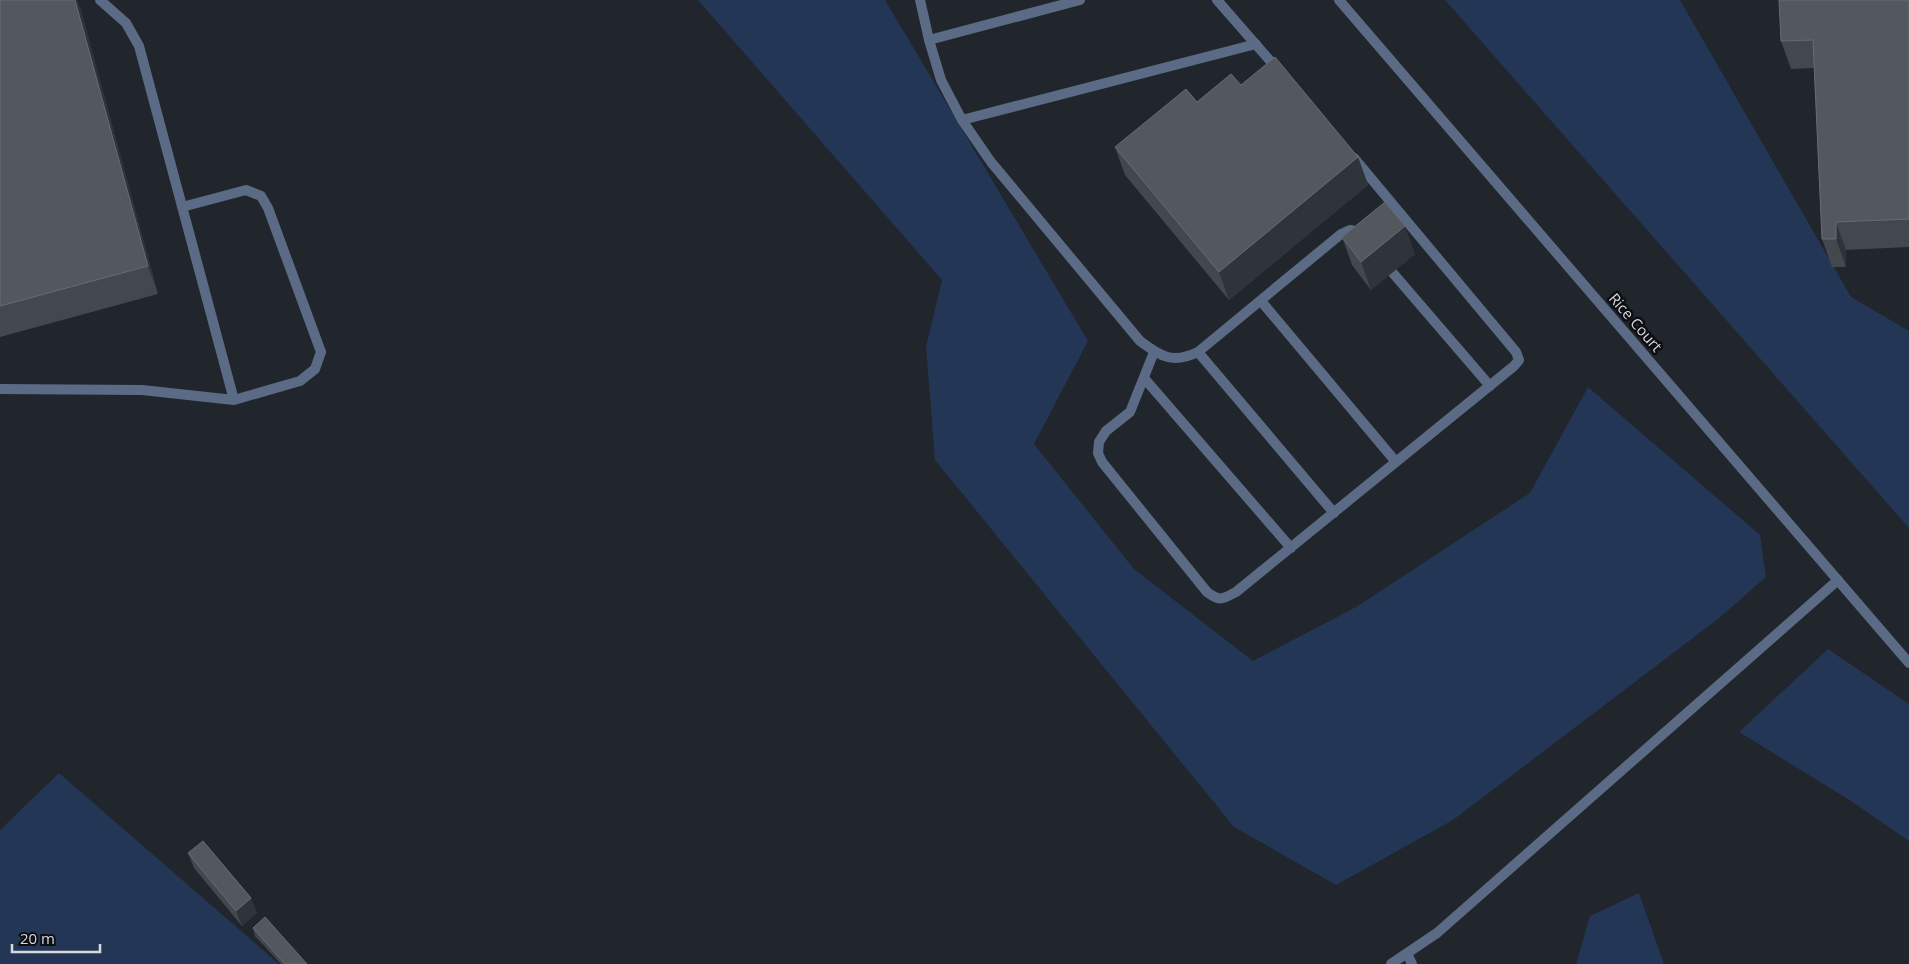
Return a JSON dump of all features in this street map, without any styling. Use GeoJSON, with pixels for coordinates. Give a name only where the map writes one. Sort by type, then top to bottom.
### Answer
{"type":"FeatureCollection","features":[{"type":"Feature","properties":{"kind":"street"},"geometry":{"type":"LineString","coordinates":[[100,0],[126,23],[139,46],[234,400]]}},
{"type":"Feature","properties":{"kind":"street"},"geometry":{"type":"LineString","coordinates":[[920,0],[941,80],[962,120],[1009,184],[1140,341],[1154,352],[1171,358],[1184,358],[1198,352],[1341,234],[1350,230],[1358,232],[1368,243]]}},
{"type":"Feature","properties":{"kind":"street"},"geometry":{"type":"LineString","coordinates":[[929,40],[1080,0]]}},
{"type":"Feature","properties":{"kind":"street"},"geometry":{"type":"LineString","coordinates":[[1217,0],[1289,82]]}},
{"type":"Feature","properties":{"kind":"street","name":"Rice Court"},"geometry":{"type":"LineString","coordinates":[[1340,0],[1909,662]]}},
{"type":"Feature","properties":{"kind":"street"},"geometry":{"type":"LineString","coordinates":[[962,120],[1256,44]]}},
{"type":"Feature","properties":{"kind":"street"},"geometry":{"type":"LineString","coordinates":[[1154,352],[1130,412],[1106,432],[1099,442],[1098,452],[1102,462],[1207,592],[1214,598],[1222,599],[1236,592],[1514,366],[1519,360],[1516,352],[1347,150]]}},
{"type":"Feature","properties":{"kind":"street"},"geometry":{"type":"LineString","coordinates":[[0,389],[142,390],[234,400],[300,382],[315,369],[321,352],[268,208],[261,196],[246,190],[182,207]]}},
{"type":"Feature","properties":{"kind":"street"},"geometry":{"type":"LineString","coordinates":[[1392,272],[1490,386]]}},
{"type":"Feature","properties":{"kind":"street"},"geometry":{"type":"LineString","coordinates":[[1261,301],[1396,462]]}},
{"type":"Feature","properties":{"kind":"street"},"geometry":{"type":"LineString","coordinates":[[1198,352],[1334,513]]}},
{"type":"Feature","properties":{"kind":"street"},"geometry":{"type":"LineString","coordinates":[[1144,378],[1291,548]]}},
{"type":"Feature","properties":{"kind":"street"},"geometry":{"type":"LineString","coordinates":[[1390,964],[1437,933],[1838,580]]}},
{"type":"Feature","properties":{"kind":"street"},"geometry":{"type":"LineString","coordinates":[[1407,953],[1412,964]]}},
{"type":"Feature","properties":{"kind":"shaded area"},"geometry":{"type":"Polygon","coordinates":[[[698,0],[885,0],[1088,341],[1034,444],[1134,569],[1253,661],[1356,607],[1530,493],[1588,387],[1760,535],[1766,577],[1718,619],[1453,820],[1336,885],[1234,827],[935,460],[926,347],[942,280],[698,0]]]}},
{"type":"Feature","properties":{"kind":"shaded area"},"geometry":{"type":"Polygon","coordinates":[[[1445,0],[1680,0],[1851,297],[1909,331],[1909,528],[1445,0]]]}},
{"type":"Feature","properties":{"kind":"shaded area"},"geometry":{"type":"Polygon","coordinates":[[[1828,649],[1909,704],[1909,841],[1851,801],[1739,732],[1828,649]]]}},
{"type":"Feature","properties":{"kind":"shaded area"},"geometry":{"type":"Polygon","coordinates":[[[59,773],[279,964],[0,964],[0,830],[59,773]]]}},
{"type":"Feature","properties":{"kind":"shaded area"},"geometry":{"type":"Polygon","coordinates":[[[1639,893],[1664,964],[1576,964],[1590,916],[1639,893]]]}},
{"type":"Feature","properties":{"kind":"building"},"geometry":{"type":"Polygon","coordinates":[[[0,0],[75,0],[148,266],[0,306],[0,0]]]}},
{"type":"Feature","properties":{"kind":"building"},"geometry":{"type":"Polygon","coordinates":[[[1779,0],[1909,0],[1909,219],[1836,222],[1836,239],[1822,239],[1813,40],[1781,41],[1779,0]]]}},
{"type":"Feature","properties":{"kind":"building"},"geometry":{"type":"Polygon","coordinates":[[[1275,57],[1358,157],[1219,272],[1115,147],[1186,89],[1197,102],[1231,74],[1241,85],[1275,57]]]}},
{"type":"Feature","properties":{"kind":"building"},"geometry":{"type":"Polygon","coordinates":[[[1385,202],[1405,226],[1361,262],[1342,237],[1385,202]]]}},
{"type":"Feature","properties":{"kind":"building"},"geometry":{"type":"Polygon","coordinates":[[[203,841],[251,898],[236,911],[188,853],[203,841]]]}},
{"type":"Feature","properties":{"kind":"building"},"geometry":{"type":"Polygon","coordinates":[[[265,917],[307,964],[285,964],[253,928],[265,917]]]}}]}
